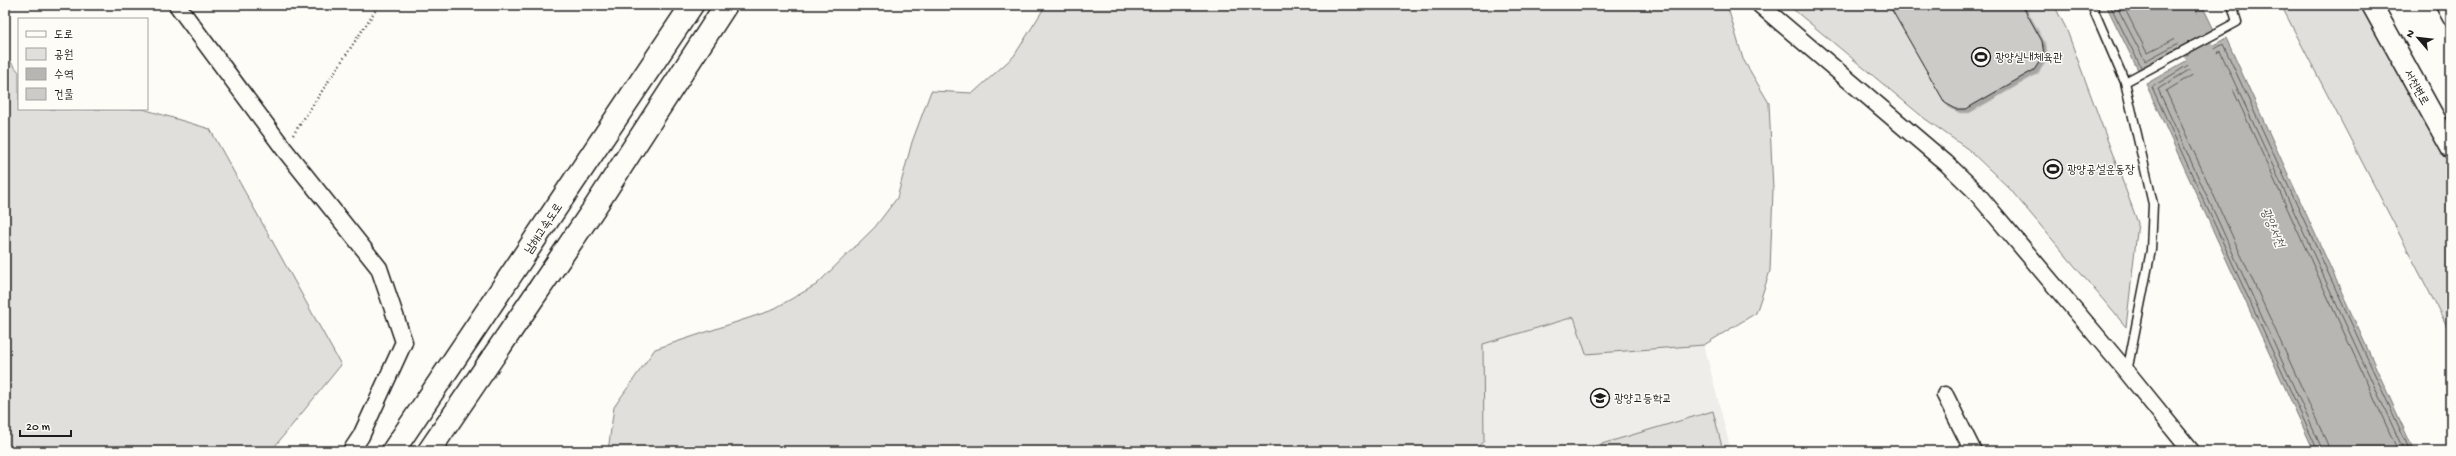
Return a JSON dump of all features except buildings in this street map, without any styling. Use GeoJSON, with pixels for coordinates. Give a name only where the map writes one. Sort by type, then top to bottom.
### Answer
{"type":"FeatureCollection","features":[{"type":"Feature","properties":{"kind":"highway","name":"남해고속도로"},"geometry":{"type":"LineString","coordinates":[[393,451],[692,5]]}},
{"type":"Feature","properties":{"kind":"highway"},"geometry":{"type":"LineString","coordinates":[[429,451],[595,207],[726,5]]}},
{"type":"Feature","properties":{"kind":"street"},"geometry":{"type":"LineString","coordinates":[[177,5],[284,148],[379,268],[404,342],[361,436],[351,451]]}},
{"type":"Feature","properties":{"kind":"street"},"geometry":{"type":"LineString","coordinates":[[1760,5],[1941,158],[1974,190],[2127,372],[2191,451]]}},
{"type":"Feature","properties":{"kind":"street","name":"서천변로"},"geometry":{"type":"LineString","coordinates":[[2372,5],[2451,148]]}},
{"type":"Feature","properties":{"kind":"street"},"geometry":{"type":"LineString","coordinates":[[2444,5],[2451,18]]}},
{"type":"Feature","properties":{"kind":"street"},"geometry":{"type":"LineString","coordinates":[[1945,394],[1973,451]]}},
{"type":"Feature","properties":{"kind":"lane"},"geometry":{"type":"LineString","coordinates":[[2125,82],[2237,22],[2232,5]]}},
{"type":"Feature","properties":{"kind":"lane"},"geometry":{"type":"LineString","coordinates":[[2092,6],[2125,82],[2153,204],[2151,250],[2127,372]]}},
{"type":"Feature","properties":{"kind":"path"},"geometry":{"type":"LineString","coordinates":[[284,148],[378,5]]}},
{"type":"Feature","properties":{"kind":"shaded area","name":"광양고등학교"},"geometry":{"type":"Polygon","coordinates":[[[1574,317],[1586,354],[1704,345],[1731,451],[1473,451],[1484,441],[1483,344],[1574,317]]]}},
{"type":"Feature","properties":{"kind":"green space"},"geometry":{"type":"Polygon","coordinates":[[[1046,5],[1725,5],[1728,8],[1743,59],[1769,103],[1773,190],[1770,271],[1756,313],[1704,345],[1586,354],[1574,317],[1483,344],[1484,441],[1473,451],[608,451],[614,407],[655,349],[770,311],[816,285],[875,227],[897,198],[912,142],[931,91],[973,93],[1014,56],[1046,5]]]}},
{"type":"Feature","properties":{"kind":"green space","name":"광양공설운동장"},"geometry":{"type":"Polygon","coordinates":[[[1788,5],[2054,5],[2066,28],[2138,223],[2126,327],[2009,188],[1969,150],[1924,118],[1788,5]]]}},
{"type":"Feature","properties":{"kind":"green space"},"geometry":{"type":"Polygon","coordinates":[[[2281,5],[2366,5],[2451,163],[2451,334],[2281,5]]]}},
{"type":"Feature","properties":{"kind":"green space"},"geometry":{"type":"Polygon","coordinates":[[[5,55],[18,71],[18,110],[146,110],[210,129],[341,365],[271,451],[5,451],[5,55]]]}},
{"type":"Feature","properties":{"kind":"green space"},"geometry":{"type":"Polygon","coordinates":[[[1713,411],[1723,451],[1578,451],[1713,411]]]}},
{"type":"Feature","properties":{"kind":"water"},"geometry":{"type":"Polygon","coordinates":[[[2106,5],[2202,5],[2216,34],[2140,74],[2106,5]]]}},
{"type":"Feature","properties":{"kind":"water"},"geometry":{"type":"Polygon","coordinates":[[[2226,38],[2414,451],[2314,451],[2146,84],[2226,38]]]}},
{"type":"Feature","properties":{"kind":"waterway","name":"광양서천"},"geometry":{"type":"LineString","coordinates":[[2176,5],[2218,91]]}},
{"type":"Feature","properties":{"kind":"place","name":"광양실내체육관"},"geometry":{"type":"Point","coordinates":[1981,57]}},
{"type":"Feature","properties":{"kind":"place","name":"광양공설운동장"},"geometry":{"type":"Point","coordinates":[2053,169]}},
{"type":"Feature","properties":{"kind":"place","name":"광양고등학교"},"geometry":{"type":"Point","coordinates":[1600,398]}}]}
